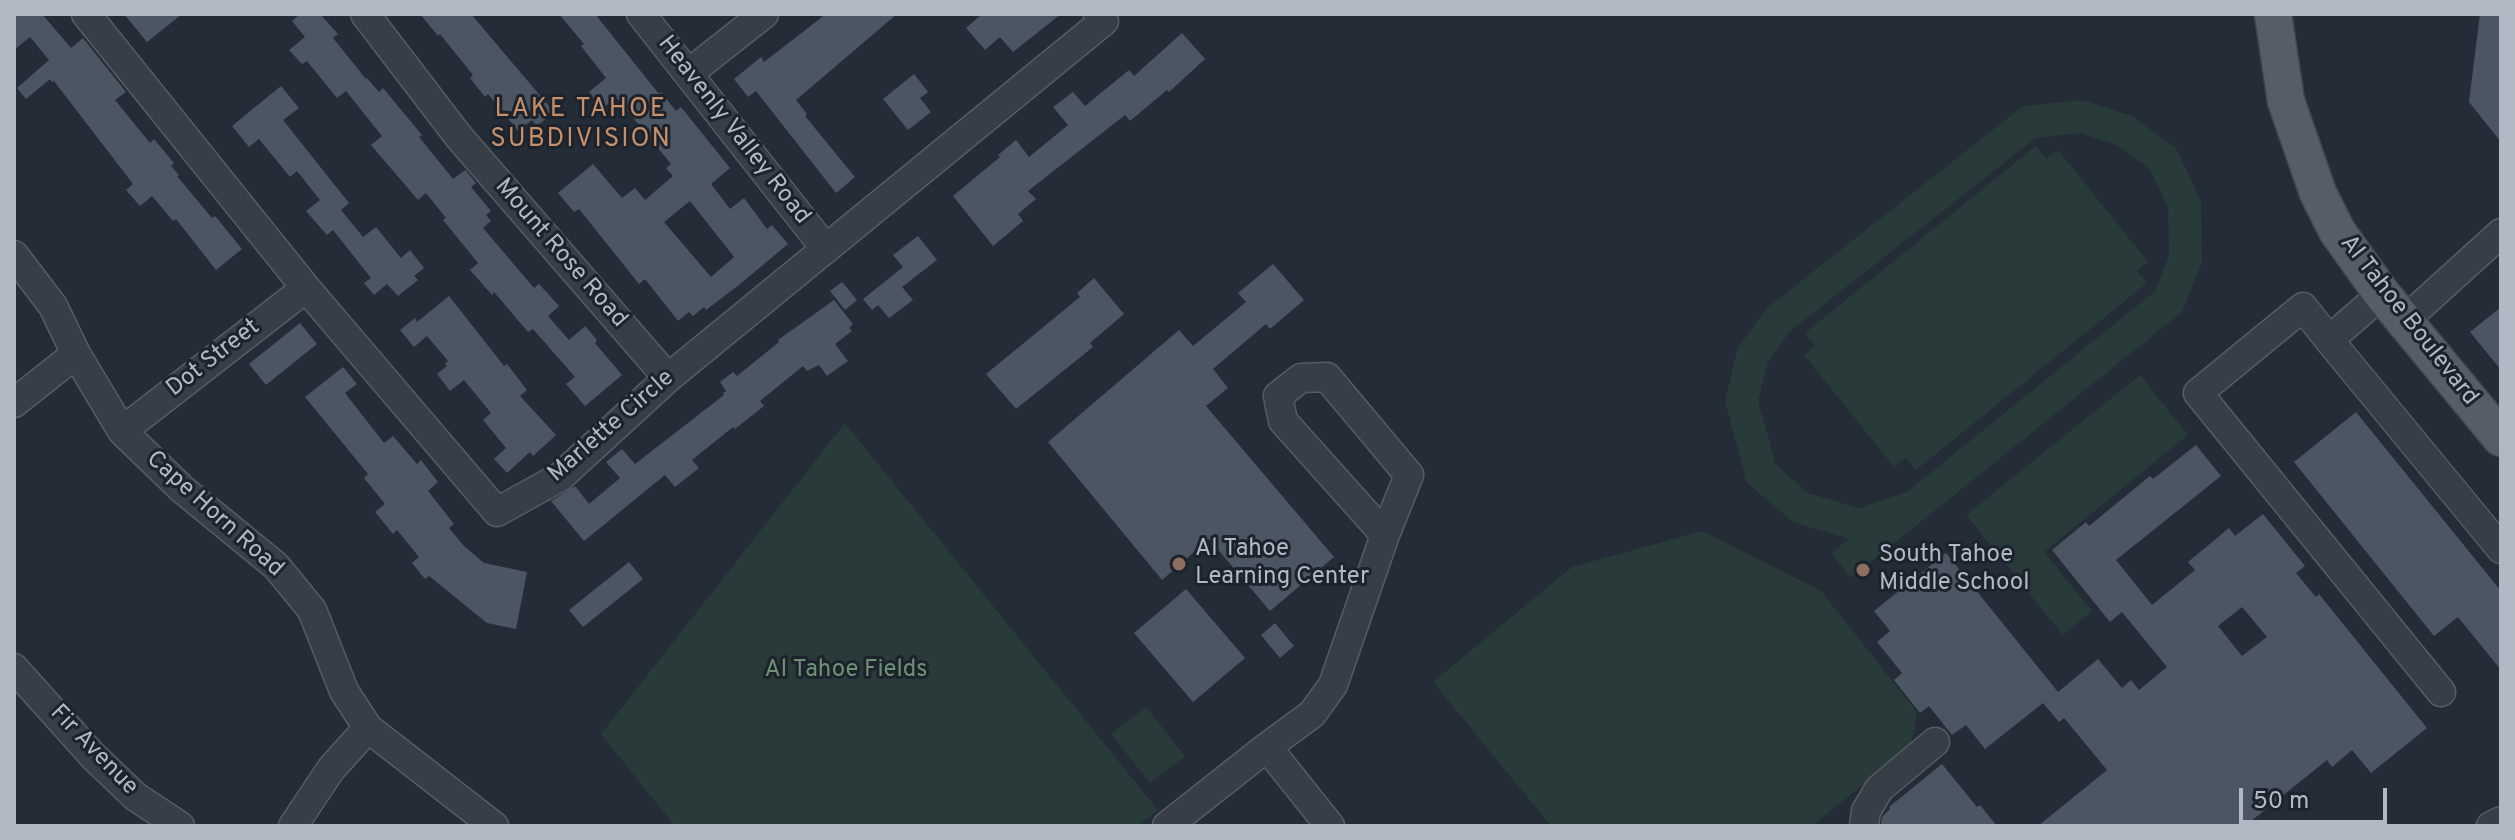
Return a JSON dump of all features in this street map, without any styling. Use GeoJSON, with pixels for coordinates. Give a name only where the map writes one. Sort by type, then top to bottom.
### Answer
{"type":"FeatureCollection","features":[{"type":"Feature","properties":{"kind":"main road","name":"Al Tahoe Boulevard"},"geometry":{"type":"LineString","coordinates":[[2273,14],[2286,101],[2318,193],[2337,231],[2393,308],[2501,438]]}},
{"type":"Feature","properties":{"kind":"street","name":"Marlette Circle"},"geometry":{"type":"LineString","coordinates":[[86,14],[306,288],[497,512],[560,477],[668,378],[1104,21],[1098,14]]}},
{"type":"Feature","properties":{"kind":"street","name":"Mount Rose Road"},"geometry":{"type":"LineString","coordinates":[[365,14],[459,137],[668,378]]}},
{"type":"Feature","properties":{"kind":"street","name":"Heavenly Valley Road"},"geometry":{"type":"LineString","coordinates":[[641,14],[825,248]]}},
{"type":"Feature","properties":{"kind":"street"},"geometry":{"type":"LineString","coordinates":[[689,73],[764,14]]}},
{"type":"Feature","properties":{"kind":"street"},"geometry":{"type":"LineString","coordinates":[[2329,340],[2393,308],[2501,233]]}},
{"type":"Feature","properties":{"kind":"street","name":"Cape Horn Road"},"geometry":{"type":"LineString","coordinates":[[14,255],[53,306],[76,354],[122,431],[182,489],[276,566],[312,610],[344,691],[368,728],[494,826]]}},
{"type":"Feature","properties":{"kind":"street","name":"Dot Street"},"geometry":{"type":"LineString","coordinates":[[122,431],[306,288]]}},
{"type":"Feature","properties":{"kind":"street"},"geometry":{"type":"LineString","coordinates":[[2441,692],[2198,393],[2303,307],[2501,549]]}},
{"type":"Feature","properties":{"kind":"street"},"geometry":{"type":"LineString","coordinates":[[14,403],[76,354]]}},
{"type":"Feature","properties":{"kind":"street"},"geometry":{"type":"LineString","coordinates":[[1167,826],[1312,714],[1333,685],[1409,475],[1327,377],[1301,378],[1278,396],[1283,421],[1385,535]]}},
{"type":"Feature","properties":{"kind":"street","name":"Fir Avenue"},"geometry":{"type":"LineString","coordinates":[[14,668],[93,756],[136,797],[180,826]]}},
{"type":"Feature","properties":{"kind":"street"},"geometry":{"type":"LineString","coordinates":[[293,826],[331,769],[368,728]]}},
{"type":"Feature","properties":{"kind":"street"},"geometry":{"type":"LineString","coordinates":[[1864,826],[1866,811],[1879,789],[1935,742]]}},
{"type":"Feature","properties":{"kind":"street"},"geometry":{"type":"LineString","coordinates":[[1267,747],[1330,826]]}},
{"type":"Feature","properties":{"kind":"street"},"geometry":{"type":"LineString","coordinates":[[2491,826],[2501,821]]}},
{"type":"Feature","properties":{"kind":"green space"},"geometry":{"type":"Polygon","coordinates":[[[2083,100],[2132,116],[2176,148],[2201,201],[2202,262],[2182,312],[1851,578],[1831,553],[1849,539],[1793,522],[1747,483],[1725,401],[1738,347],[1767,308],[2023,106],[2083,100]],[[2080,133],[2036,138],[1790,331],[1768,362],[1758,401],[1776,465],[1808,493],[1859,508],[1907,492],[2155,291],[2169,256],[2168,208],[2150,169],[2117,145],[2080,133]]]}},
{"type":"Feature","properties":{"kind":"green space"},"geometry":{"type":"Polygon","coordinates":[[[2036,146],[2046,159],[2058,150],[2148,262],[2137,271],[2147,283],[1916,470],[1906,458],[1894,467],[1804,355],[1815,346],[1805,333],[2036,146]]]}},
{"type":"Feature","properties":{"kind":"green space"},"geometry":{"type":"Polygon","coordinates":[[[2140,375],[2188,435],[2044,552],[2092,611],[2063,635],[1966,515],[2140,375]]]}},
{"type":"Feature","properties":{"kind":"green space","name":"Al Tahoe Fields"},"geometry":{"type":"Polygon","coordinates":[[[845,423],[1158,810],[1138,826],[675,826],[601,734],[845,423]]]}},
{"type":"Feature","properties":{"kind":"green space"},"geometry":{"type":"Polygon","coordinates":[[[1702,531],[1821,591],[1917,712],[1911,746],[1812,826],[1551,826],[1433,682],[1572,567],[1702,531]]]}},
{"type":"Feature","properties":{"kind":"green space"},"geometry":{"type":"Polygon","coordinates":[[[1146,707],[1185,756],[1150,783],[1111,734],[1146,707]]]}},
{"type":"Feature","properties":{"kind":"building"},"geometry":{"type":"Polygon","coordinates":[[[14,14],[42,14],[71,48],[83,38],[126,92],[115,100],[150,143],[154,139],[174,163],[171,166],[177,176],[242,249],[216,270],[176,219],[173,221],[152,196],[140,206],[126,190],[133,184],[54,81],[50,79],[26,99],[17,88],[49,60],[30,37],[14,50],[14,14]]]}},
{"type":"Feature","properties":{"kind":"building"},"geometry":{"type":"Polygon","coordinates":[[[124,14],[182,14],[147,42],[124,14]]]}},
{"type":"Feature","properties":{"kind":"building"},"geometry":{"type":"Polygon","coordinates":[[[300,14],[320,14],[338,34],[333,38],[366,79],[379,92],[383,88],[453,179],[465,170],[467,172],[476,183],[471,187],[491,211],[486,215],[491,221],[483,228],[534,288],[539,284],[559,306],[548,316],[569,340],[585,326],[597,340],[595,343],[622,375],[585,406],[566,384],[575,377],[533,329],[528,332],[494,292],[492,295],[470,270],[478,263],[443,220],[446,218],[426,193],[418,200],[371,145],[382,136],[346,91],[337,98],[307,61],[302,64],[289,50],[305,37],[292,21],[300,14]]]}},
{"type":"Feature","properties":{"kind":"building"},"geometry":{"type":"Polygon","coordinates":[[[420,14],[471,14],[554,112],[537,126],[532,120],[518,131],[488,94],[485,97],[470,78],[473,75],[420,14]]]}},
{"type":"Feature","properties":{"kind":"building"},"geometry":{"type":"Polygon","coordinates":[[[559,14],[595,14],[659,94],[661,92],[676,111],[681,107],[730,168],[711,184],[730,209],[744,198],[767,229],[772,225],[788,244],[739,285],[693,316],[689,312],[678,321],[645,279],[639,284],[579,209],[574,212],[558,193],[593,164],[622,198],[635,188],[645,200],[673,176],[666,168],[671,164],[616,97],[602,109],[589,92],[606,78],[581,46],[584,44],[559,14]],[[690,201],[664,222],[711,277],[734,257],[690,201]]]}},
{"type":"Feature","properties":{"kind":"building"},"geometry":{"type":"Polygon","coordinates":[[[826,14],[897,14],[796,100],[807,114],[805,116],[855,177],[836,193],[756,91],[748,97],[734,79],[761,57],[764,62],[826,14]]]}},
{"type":"Feature","properties":{"kind":"building"},"geometry":{"type":"Polygon","coordinates":[[[982,14],[1061,14],[1013,52],[1000,37],[985,50],[966,28],[982,14]]]}},
{"type":"Feature","properties":{"kind":"building"},"geometry":{"type":"Polygon","coordinates":[[[2480,14],[2501,14],[2501,142],[2469,102],[2480,14]]]}},
{"type":"Feature","properties":{"kind":"building"},"geometry":{"type":"Polygon","coordinates":[[[1182,33],[1205,59],[1169,92],[1167,90],[1130,121],[1125,115],[1028,191],[1036,199],[1018,214],[1023,221],[993,246],[953,196],[1016,140],[1029,157],[1068,125],[1053,107],[1073,92],[1085,106],[1129,70],[1134,76],[1182,33]]]}},
{"type":"Feature","properties":{"kind":"building"},"geometry":{"type":"Polygon","coordinates":[[[914,74],[928,92],[920,98],[931,112],[908,130],[883,99],[914,74]]]}},
{"type":"Feature","properties":{"kind":"building"},"geometry":{"type":"Polygon","coordinates":[[[281,86],[299,108],[283,120],[349,203],[341,210],[363,237],[376,227],[401,258],[410,250],[424,268],[414,276],[418,280],[398,296],[387,284],[374,295],[364,283],[371,278],[333,230],[327,235],[306,211],[320,200],[297,171],[290,177],[259,139],[249,147],[232,126],[281,86]]]}},
{"type":"Feature","properties":{"kind":"building"},"geometry":{"type":"Polygon","coordinates":[[[918,236],[937,260],[902,287],[913,300],[889,318],[878,305],[872,310],[863,299],[903,267],[893,255],[918,236]]]}},
{"type":"Feature","properties":{"kind":"building"},"geometry":{"type":"Polygon","coordinates":[[[1273,264],[1304,300],[1270,329],[1266,324],[1213,369],[1228,388],[1206,406],[1334,557],[1270,611],[1209,539],[1162,580],[1048,442],[1179,330],[1193,346],[1246,302],[1238,293],[1273,264]]]}},
{"type":"Feature","properties":{"kind":"building"},"geometry":{"type":"Polygon","coordinates":[[[1094,278],[1124,314],[1090,343],[1093,347],[1016,409],[986,374],[1080,297],[1077,293],[1094,278]]]}},
{"type":"Feature","properties":{"kind":"building"},"geometry":{"type":"Polygon","coordinates":[[[842,282],[857,300],[845,310],[830,291],[842,282]]]}},
{"type":"Feature","properties":{"kind":"building"},"geometry":{"type":"Polygon","coordinates":[[[449,296],[527,390],[520,396],[556,435],[533,456],[530,452],[507,473],[494,459],[506,448],[483,420],[491,413],[464,380],[450,391],[437,374],[447,366],[448,361],[427,336],[414,347],[400,330],[415,318],[417,322],[449,296]]]}},
{"type":"Feature","properties":{"kind":"building"},"geometry":{"type":"Polygon","coordinates":[[[834,300],[853,324],[849,328],[852,331],[835,344],[848,361],[827,376],[819,365],[807,371],[803,366],[760,401],[764,406],[692,460],[699,468],[675,487],[665,475],[584,541],[551,501],[575,486],[589,504],[620,478],[606,462],[622,449],[635,464],[724,395],[726,391],[720,382],[733,372],[737,376],[778,340],[834,300]]]}},
{"type":"Feature","properties":{"kind":"building"},"geometry":{"type":"Polygon","coordinates":[[[2501,307],[2501,370],[2470,332],[2501,307]]]}},
{"type":"Feature","properties":{"kind":"building"},"geometry":{"type":"Polygon","coordinates":[[[300,323],[317,344],[266,385],[249,364],[300,323]]]}},
{"type":"Feature","properties":{"kind":"building"},"geometry":{"type":"Polygon","coordinates":[[[343,367],[357,384],[345,393],[384,443],[393,436],[417,464],[421,460],[438,482],[428,491],[454,524],[449,528],[464,546],[484,563],[527,572],[516,629],[487,623],[429,576],[425,579],[412,563],[419,557],[397,530],[393,534],[375,512],[385,504],[364,478],[368,474],[305,397],[343,367]]]}},
{"type":"Feature","properties":{"kind":"building"},"geometry":{"type":"Polygon","coordinates":[[[2356,412],[2501,591],[2501,670],[2458,617],[2434,636],[2294,462],[2356,412]]]}},
{"type":"Feature","properties":{"kind":"building"},"geometry":{"type":"Polygon","coordinates":[[[2196,445],[2221,476],[2116,560],[2152,605],[2195,570],[2188,562],[2229,528],[2235,536],[2263,514],[2305,566],[2296,573],[2316,597],[2319,594],[2427,728],[2371,773],[2352,750],[2332,767],[2327,760],[2245,826],[2038,826],[2107,770],[2064,718],[2059,722],[2043,703],[1985,749],[1966,725],[1952,735],[1929,706],[1920,713],[1894,680],[1902,673],[1877,642],[1890,631],[1874,611],[1946,553],[2058,692],[2098,659],[2122,688],[2131,680],[2139,690],[2167,667],[2122,612],[2110,622],[2052,550],[2086,522],[2089,526],[2150,476],[2153,479],[2196,445]],[[2242,607],[2218,626],[2242,656],[2267,637],[2242,607]]]}},
{"type":"Feature","properties":{"kind":"building"},"geometry":{"type":"Polygon","coordinates":[[[629,562],[643,579],[583,627],[569,610],[629,562]]]}},
{"type":"Feature","properties":{"kind":"building"},"geometry":{"type":"Polygon","coordinates":[[[1186,589],[1245,658],[1193,702],[1134,633],[1186,589]]]}},
{"type":"Feature","properties":{"kind":"building"},"geometry":{"type":"Polygon","coordinates":[[[1275,623],[1294,646],[1280,658],[1261,635],[1275,623]]]}},
{"type":"Feature","properties":{"kind":"building"},"geometry":{"type":"Polygon","coordinates":[[[1942,764],[1997,826],[1881,826],[1882,817],[1889,807],[1942,764]]]}},
{"type":"Feature","properties":{"kind":"place","name":"Al Tahoe Learning Center"},"geometry":{"type":"Point","coordinates":[1179,564]}},
{"type":"Feature","properties":{"kind":"place","name":"South Tahoe Middle School"},"geometry":{"type":"Point","coordinates":[1863,570]}},
{"type":"Feature","properties":{"kind":"district","name":"LAKE TAHOE SUBDIVISION"},"geometry":{"type":"Point","coordinates":[581,126]}}]}
